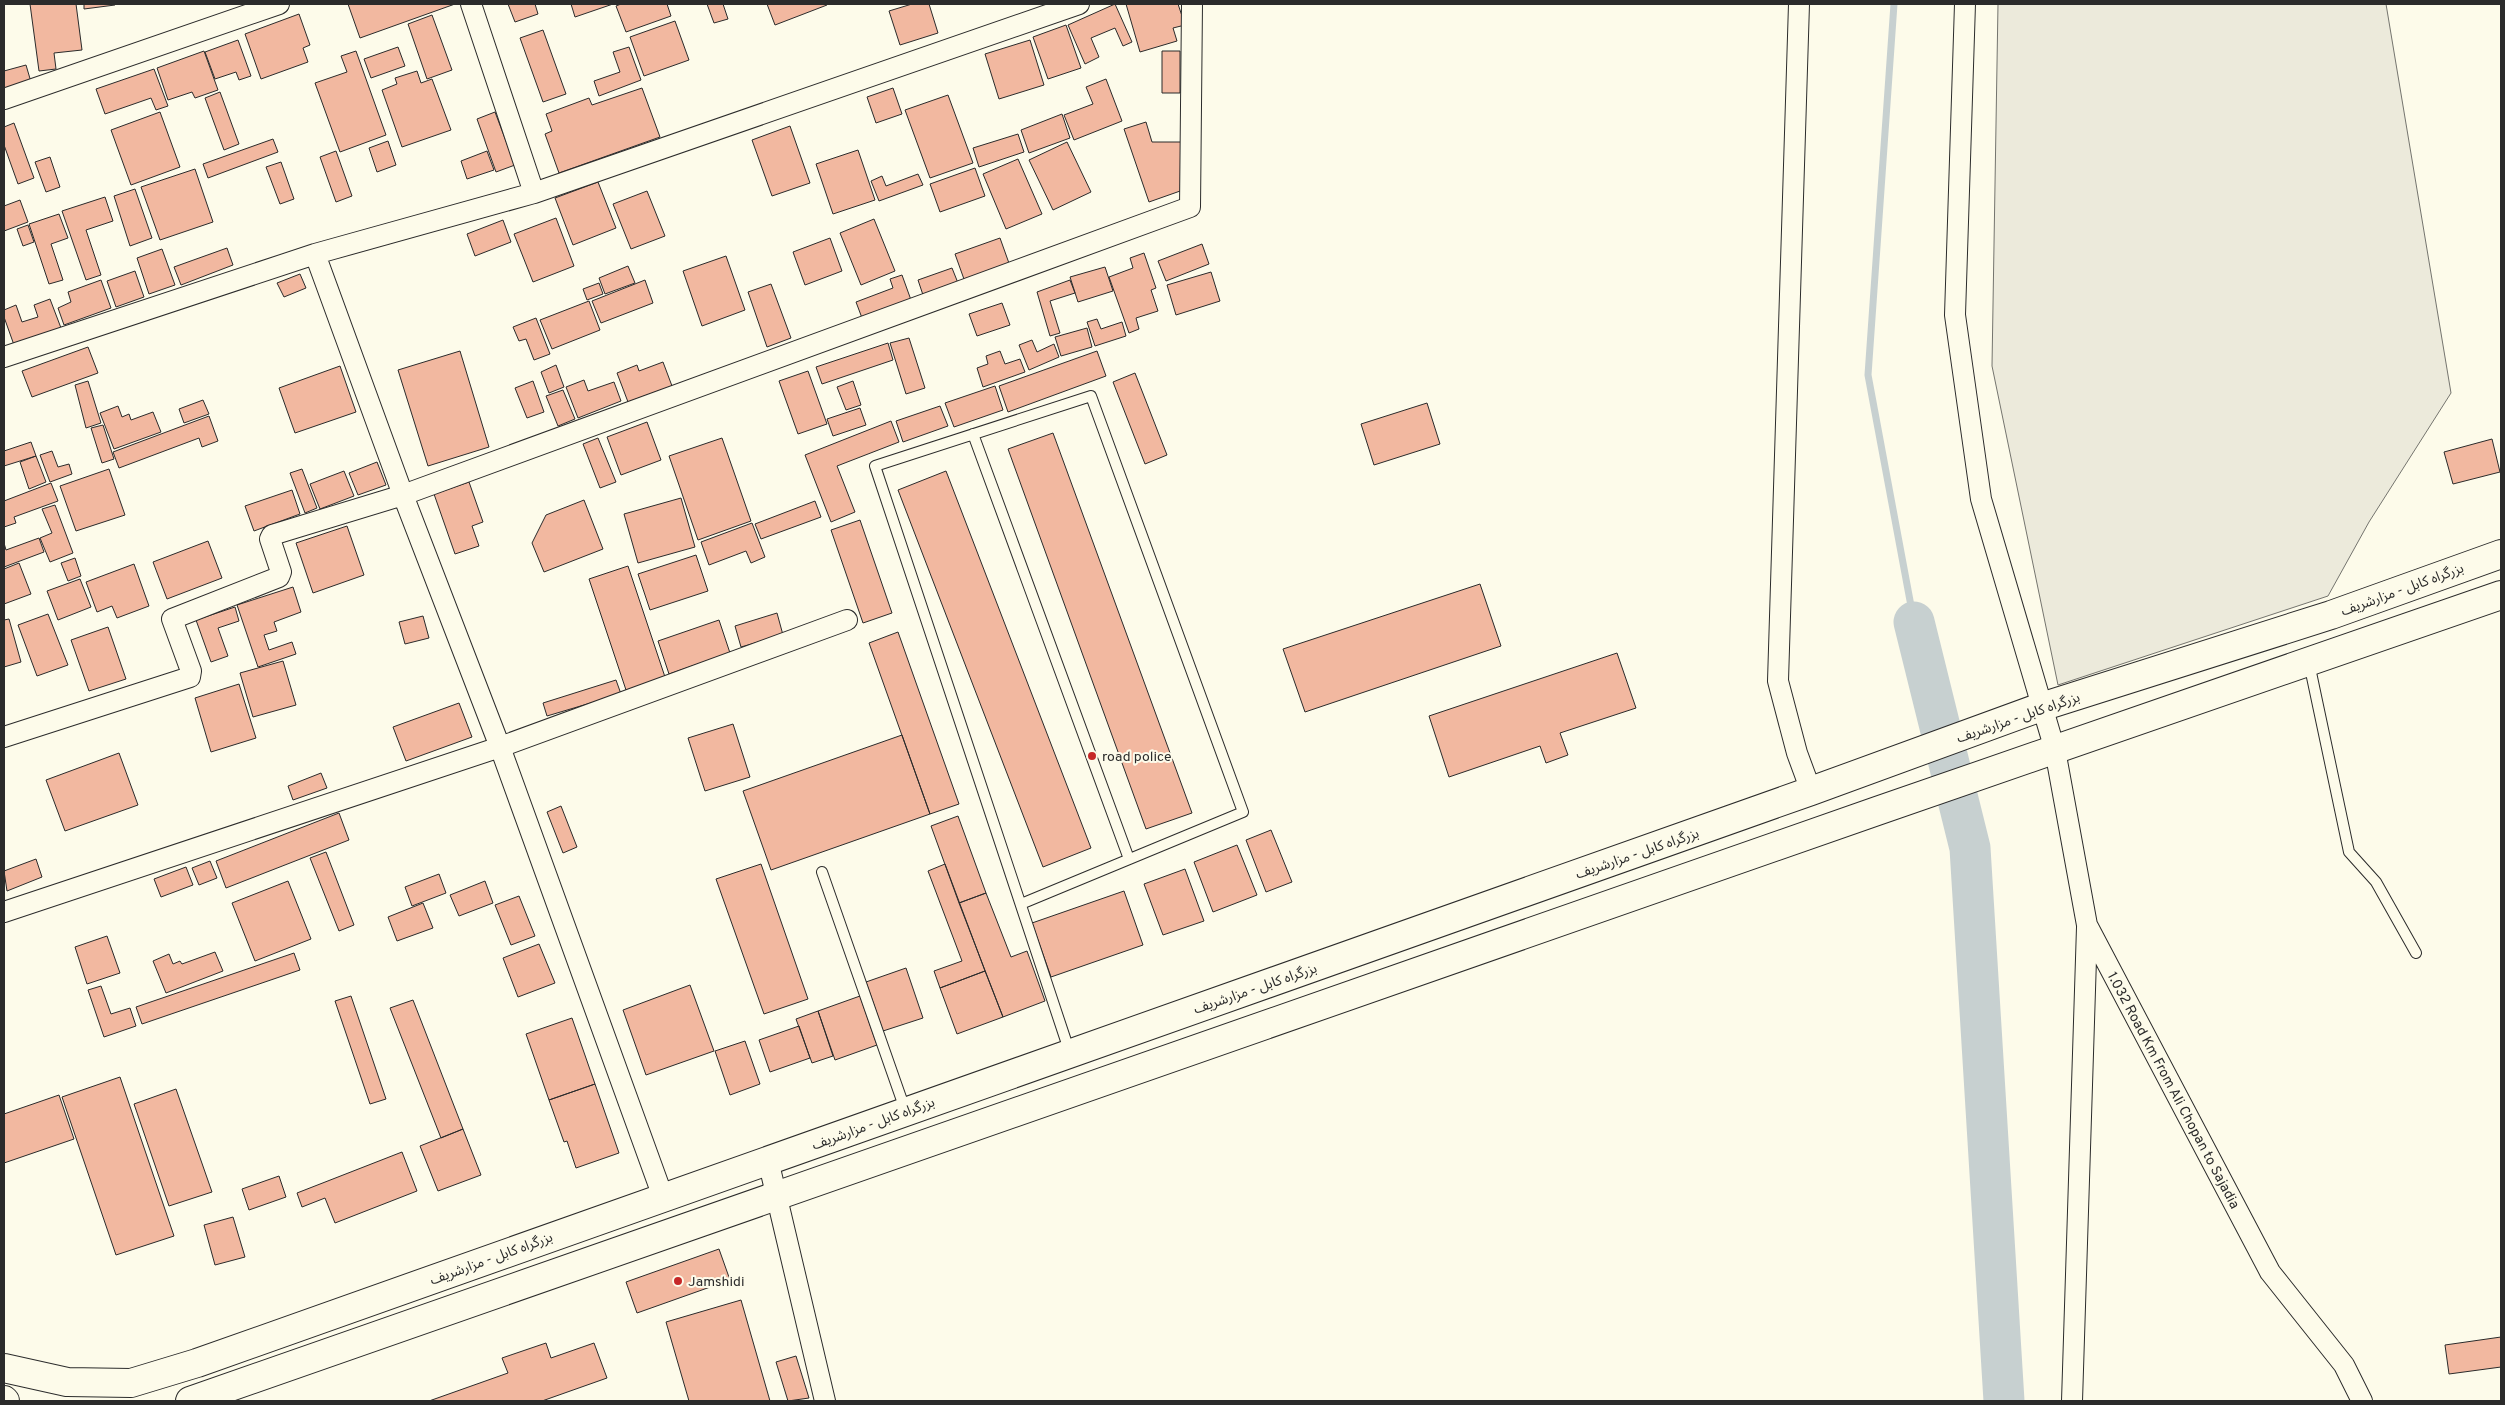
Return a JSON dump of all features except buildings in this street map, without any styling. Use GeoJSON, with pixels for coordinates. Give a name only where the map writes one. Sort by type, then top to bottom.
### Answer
{"type":"FeatureCollection","features":[{"type":"Feature","properties":{"kind":"highway","name":"بزرگراه کابل - مزارشریف"},"geometry":{"type":"LineString","coordinates":[[4,1368],[67,1382],[131,1384],[1070,1054],[1865,772],[2030,711],[2331,615],[2501,554]]}},
{"type":"Feature","properties":{"kind":"highway"},"geometry":{"type":"LineString","coordinates":[[190,1401],[1877,811],[2501,595]]}},
{"type":"Feature","properties":{"kind":"street"},"geometry":{"type":"LineString","coordinates":[[4,99],[278,4]]}},
{"type":"Feature","properties":{"kind":"street"},"geometry":{"type":"LineString","coordinates":[[471,4],[534,193]]}},
{"type":"Feature","properties":{"kind":"street"},"geometry":{"type":"LineString","coordinates":[[4,357],[315,254],[534,193],[1079,4]]}},
{"type":"Feature","properties":{"kind":"street"},"geometry":{"type":"LineString","coordinates":[[4,738],[190,677],[191,671],[172,620],[279,577],[282,572],[270,536],[403,495],[1190,207],[1192,4]]}},
{"type":"Feature","properties":{"kind":"street"},"geometry":{"type":"LineString","coordinates":[[1798,4],[1778,681],[1797,753],[1811,791]]}},
{"type":"Feature","properties":{"kind":"street","name":"1.032 Road Km From Ali Chopan to Sajadia"},"geometry":{"type":"LineString","coordinates":[[1966,4],[1955,315],[1981,500],[2030,711],[2046,753],[2087,925],[2270,1272],[2344,1365],[2362,1401]]}},
{"type":"Feature","properties":{"kind":"street"},"geometry":{"type":"LineString","coordinates":[[315,254],[403,495],[500,747],[663,1197]]}},
{"type":"Feature","properties":{"kind":"street"},"geometry":{"type":"LineString","coordinates":[[4,912],[500,747],[847,620]]}},
{"type":"Feature","properties":{"kind":"street"},"geometry":{"type":"LineString","coordinates":[[2072,1401],[2087,925]]}},
{"type":"Feature","properties":{"kind":"street"},"geometry":{"type":"LineString","coordinates":[[768,1160],[825,1401]]}},
{"type":"Feature","properties":{"kind":"lane"},"geometry":{"type":"LineString","coordinates":[[1021,904],[1243,812],[1090,396],[875,466],[1070,1054]]}},
{"type":"Feature","properties":{"kind":"lane"},"geometry":{"type":"LineString","coordinates":[[973,434],[1129,859]]}},
{"type":"Feature","properties":{"kind":"lane"},"geometry":{"type":"LineString","coordinates":[[2309,662],[2350,852],[2376,882],[2416,953]]}},
{"type":"Feature","properties":{"kind":"lane"},"geometry":{"type":"LineString","coordinates":[[822,872],[906,1112]]}},
{"type":"Feature","properties":{"kind":"shaded area"},"geometry":{"type":"Polygon","coordinates":[[[1998,4],[2386,4],[2451,393],[2369,522],[2328,596],[2058,685],[1992,366],[1998,4]]]}},
{"type":"Feature","properties":{"kind":"waterway"},"geometry":{"type":"LineString","coordinates":[[1894,4],[1868,375],[1914,622]]}},
{"type":"Feature","properties":{"kind":"waterway"},"geometry":{"type":"LineString","coordinates":[[1914,622],[1970,848],[2004,1401]]}},
{"type":"Feature","properties":{"kind":"place","name":"road police"},"geometry":{"type":"Point","coordinates":[1092,756]}},
{"type":"Feature","properties":{"kind":"place","name":"Jamshidi"},"geometry":{"type":"Point","coordinates":[678,1281]}}]}
